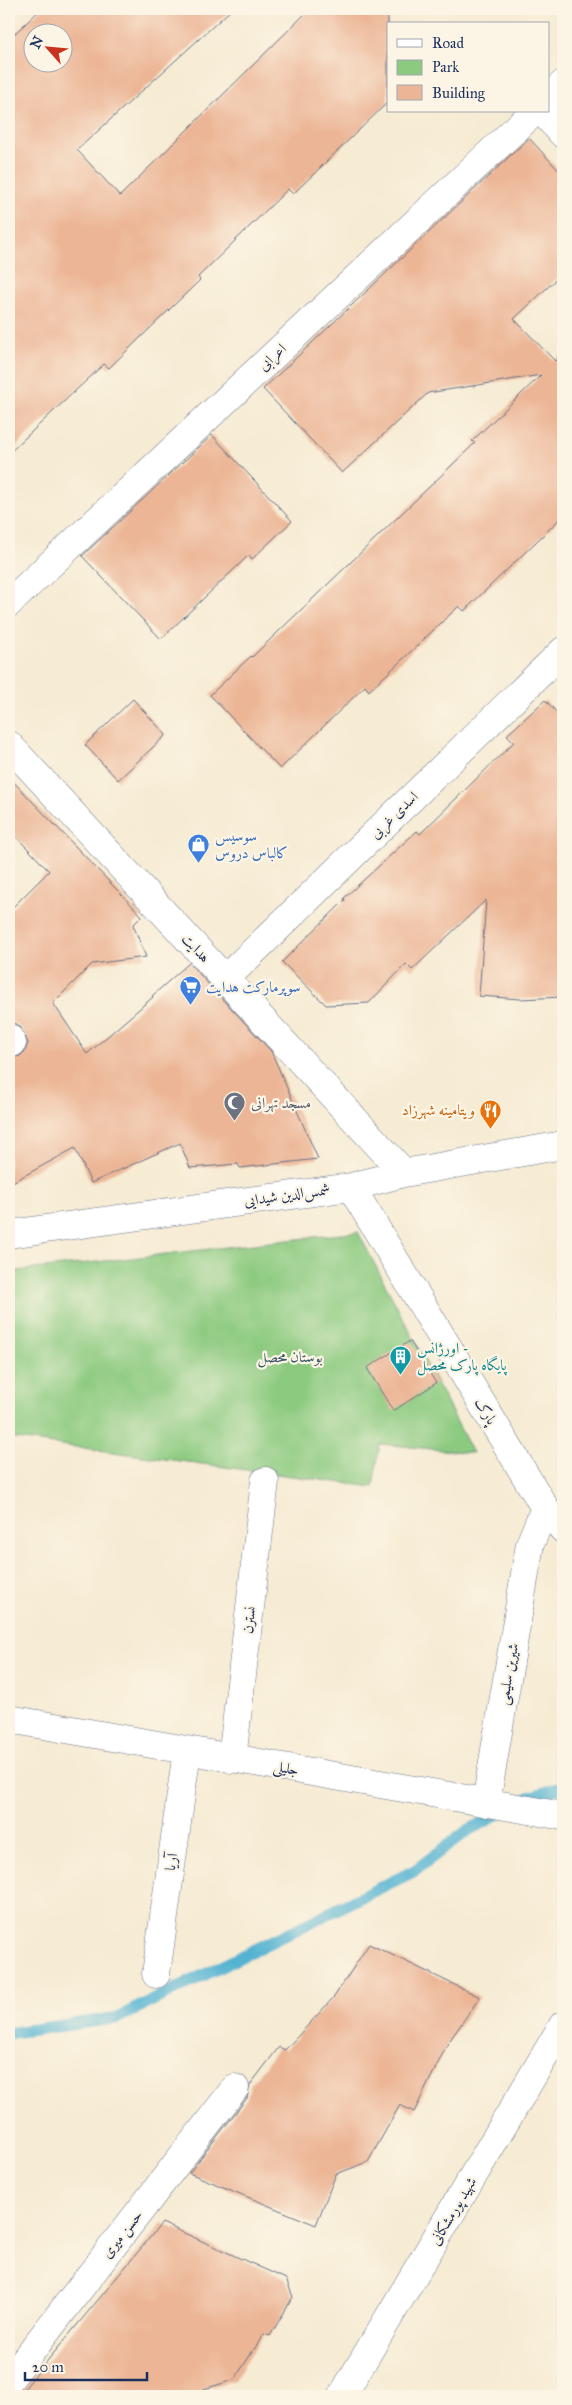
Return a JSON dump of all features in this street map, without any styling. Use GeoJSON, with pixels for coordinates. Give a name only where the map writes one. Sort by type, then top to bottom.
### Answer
{"type":"FeatureCollection","features":[{"type":"Feature","properties":{"kind":"street"},"geometry":{"type":"LineString","coordinates":[[550,96],[563,84]]}},
{"type":"Feature","properties":{"kind":"street","name":"اعرابی"},"geometry":{"type":"LineString","coordinates":[[9,602],[534,112]]}},
{"type":"Feature","properties":{"kind":"street"},"geometry":{"type":"LineString","coordinates":[[543,112],[563,134]]}},
{"type":"Feature","properties":{"kind":"street","name":"اسدی غربی"},"geometry":{"type":"LineString","coordinates":[[225,979],[563,651]]}},
{"type":"Feature","properties":{"kind":"street","name":"هدایت"},"geometry":{"type":"LineString","coordinates":[[9,745],[404,1173]]}},
{"type":"Feature","properties":{"kind":"street","name":"شمس‌الدین شیدایی"},"geometry":{"type":"LineString","coordinates":[[9,1234],[351,1187],[404,1173],[563,1145]]}},
{"type":"Feature","properties":{"kind":"street","name":"پارک"},"geometry":{"type":"LineString","coordinates":[[351,1187],[545,1508],[563,1529]]}},
{"type":"Feature","properties":{"kind":"street","name":"نسترن"},"geometry":{"type":"LineString","coordinates":[[232,1759],[265,1482]]}},
{"type":"Feature","properties":{"kind":"street","name":"شیرین سلیمی"},"geometry":{"type":"LineString","coordinates":[[486,1803],[530,1544],[545,1508]]}},
{"type":"Feature","properties":{"kind":"street","name":"جلیلی"},"geometry":{"type":"LineString","coordinates":[[9,1720],[563,1816]]}},
{"type":"Feature","properties":{"kind":"street","name":"آریا"},"geometry":{"type":"LineString","coordinates":[[156,1974],[187,1751]]}},
{"type":"Feature","properties":{"kind":"street","name":"شهید پورمشکانی"},"geometry":{"type":"LineString","coordinates":[[342,2396],[562,2031]]}},
{"type":"Feature","properties":{"kind":"street","name":"حسن میری"},"geometry":{"type":"LineString","coordinates":[[9,2380],[235,2088]]}},
{"type":"Feature","properties":{"kind":"green space","name":"بوستان محصل"},"geometry":{"type":"Polygon","coordinates":[[[358,1232],[473,1453],[380,1444],[373,1487],[9,1438],[9,1272],[358,1232]]]}},
{"type":"Feature","properties":{"kind":"building"},"geometry":{"type":"Polygon","coordinates":[[[41,9],[232,9],[77,150],[120,196],[310,9],[388,9],[387,103],[293,194],[288,189],[198,277],[200,280],[109,368],[104,364],[9,453],[9,39],[22,27],[22,72],[72,72],[72,22],[27,22],[41,9]]]}},
{"type":"Feature","properties":{"kind":"building"},"geometry":{"type":"Polygon","coordinates":[[[529,138],[563,175],[563,273],[514,319],[555,361],[563,353],[563,516],[464,611],[459,606],[369,691],[365,686],[280,769],[210,695],[475,443],[472,441],[541,375],[428,393],[342,473],[263,389],[529,138]]]}},
{"type":"Feature","properties":{"kind":"building"},"geometry":{"type":"Polygon","coordinates":[[[212,435],[292,521],[252,559],[249,555],[161,639],[82,556],[212,435]]]}},
{"type":"Feature","properties":{"kind":"building"},"geometry":{"type":"Polygon","coordinates":[[[133,699],[166,735],[118,780],[85,745],[133,699]]]}},
{"type":"Feature","properties":{"kind":"building"},"geometry":{"type":"Polygon","coordinates":[[[545,700],[563,719],[563,997],[520,999],[479,996],[486,900],[412,970],[406,964],[369,1003],[326,1005],[282,962],[345,900],[344,898],[417,831],[420,834],[514,742],[507,735],[545,700]]]}},
{"type":"Feature","properties":{"kind":"building"},"geometry":{"type":"Polygon","coordinates":[[[9,777],[142,916],[133,925],[146,957],[92,964],[53,1003],[87,1054],[189,963],[271,1051],[318,1159],[240,1168],[238,1164],[190,1168],[180,1143],[91,1183],[75,1148],[9,1184],[9,1058],[20,1056],[25,1051],[28,1043],[22,1030],[16,1024],[9,1022],[9,911],[49,871],[9,829],[9,777]]]}},
{"type":"Feature","properties":{"kind":"building","name":"اورژانس - پایگاه پارک محصل"},"geometry":{"type":"Polygon","coordinates":[[[410,1341],[436,1383],[393,1411],[367,1368],[410,1341]]]}},
{"type":"Feature","properties":{"kind":"building"},"geometry":{"type":"Polygon","coordinates":[[[369,1944],[480,1997],[448,2043],[414,2112],[400,2105],[368,2162],[336,2174],[316,2225],[189,2173],[247,2098],[250,2085],[279,2047],[285,2050],[334,1997],[369,1944]]]}},
{"type":"Feature","properties":{"kind":"building"},"geometry":{"type":"Polygon","coordinates":[[[162,2223],[286,2279],[293,2297],[270,2336],[264,2334],[234,2380],[204,2389],[205,2396],[18,2396],[162,2223]]]}},
{"type":"Feature","properties":{"kind":"waterway"},"geometry":{"type":"LineString","coordinates":[[9,2033],[117,2018],[414,1871],[467,1831],[530,1797],[563,1787]]}},
{"type":"Feature","properties":{"kind":"place","name":"سوسیس کالباس دروس"},"geometry":{"type":"Point","coordinates":[199,864]}},
{"type":"Feature","properties":{"kind":"place","name":"سوپرمارکت هدایت"},"geometry":{"type":"Point","coordinates":[190,1006]}},
{"type":"Feature","properties":{"kind":"place","name":"مسجد تهرانی"},"geometry":{"type":"Point","coordinates":[235,1122]}},
{"type":"Feature","properties":{"kind":"place","name":"ویتامینه شهرزاد"},"geometry":{"type":"Point","coordinates":[491,1129]}},
{"type":"Feature","properties":{"kind":"place","name":"اورژانس - پایگاه پارک محصل"},"geometry":{"type":"Point","coordinates":[401,1376]}}]}
